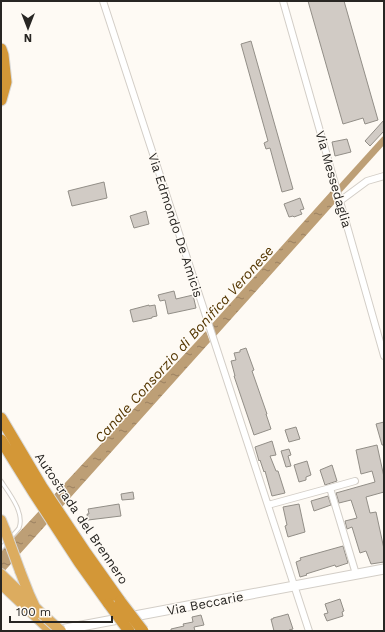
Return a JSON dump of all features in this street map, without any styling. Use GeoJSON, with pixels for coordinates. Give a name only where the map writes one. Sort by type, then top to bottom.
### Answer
{"type":"FeatureCollection","features":[{"type":"Feature","properties":{"kind":"highway"},"geometry":{"type":"LineString","coordinates":[[1,49],[3,54],[6,82],[1,100]]}},
{"type":"Feature","properties":{"kind":"highway","name":"Autostrada del Brennero"},"geometry":{"type":"LineString","coordinates":[[2,419],[38,490]]}},
{"type":"Feature","properties":{"kind":"highway","name":"Autostrada del Brennero"},"geometry":{"type":"LineString","coordinates":[[1,440],[38,490],[114,602],[129,631]]}},
{"type":"Feature","properties":{"kind":"highway"},"geometry":{"type":"LineString","coordinates":[[1,520],[29,594],[38,613],[52,631]]}},
{"type":"Feature","properties":{"kind":"highway"},"geometry":{"type":"LineString","coordinates":[[3,580],[38,613],[60,631]]}},
{"type":"Feature","properties":{"kind":"highway","name":"Autostrada del Brennero"},"geometry":{"type":"LineString","coordinates":[[114,602],[143,631]]}},
{"type":"Feature","properties":{"kind":"main road","name":"Via Beccarie"},"geometry":{"type":"LineString","coordinates":[[52,631],[384,569]]}},
{"type":"Feature","properties":{"kind":"street","name":"Via Edmondo De Amicis"},"geometry":{"type":"LineString","coordinates":[[103,1],[309,631]]}},
{"type":"Feature","properties":{"kind":"street","name":"Via Messedaglia"},"geometry":{"type":"LineString","coordinates":[[283,1],[384,356]]}},
{"type":"Feature","properties":{"kind":"street"},"geometry":{"type":"LineString","coordinates":[[340,201],[367,181],[384,176]]}},
{"type":"Feature","properties":{"kind":"street"},"geometry":{"type":"LineString","coordinates":[[268,505],[355,481]]}},
{"type":"Feature","properties":{"kind":"street"},"geometry":{"type":"LineString","coordinates":[[330,488],[356,574]]}},
{"type":"Feature","properties":{"kind":"lane"},"geometry":{"type":"LineString","coordinates":[[1,481],[16,505],[20,519],[18,528],[1,548]]}},
{"type":"Feature","properties":{"kind":"water"},"geometry":{"type":"Polygon","coordinates":[[[332,190],[336,202],[215,337],[211,325],[332,190]]]}},
{"type":"Feature","properties":{"kind":"water"},"geometry":{"type":"Polygon","coordinates":[[[206,331],[210,342],[1,575],[1,552],[206,331]]]}},
{"type":"Feature","properties":{"kind":"building"},"geometry":{"type":"Polygon","coordinates":[[[308,1],[344,1],[378,120],[365,124],[363,118],[343,124],[308,1]]]}},
{"type":"Feature","properties":{"kind":"building"},"geometry":{"type":"Polygon","coordinates":[[[251,41],[293,189],[282,192],[270,148],[266,149],[264,143],[268,141],[241,44],[251,41]]]}},
{"type":"Feature","properties":{"kind":"building"},"geometry":{"type":"Polygon","coordinates":[[[384,120],[384,131],[370,146],[365,141],[384,120]]]}},
{"type":"Feature","properties":{"kind":"building"},"geometry":{"type":"Polygon","coordinates":[[[347,139],[351,152],[335,156],[332,142],[347,139]]]}},
{"type":"Feature","properties":{"kind":"building"},"geometry":{"type":"Polygon","coordinates":[[[104,182],[107,198],[72,206],[68,191],[104,182]]]}},
{"type":"Feature","properties":{"kind":"building"},"geometry":{"type":"Polygon","coordinates":[[[300,198],[304,209],[300,210],[302,214],[289,217],[284,204],[300,198]]]}},
{"type":"Feature","properties":{"kind":"building"},"geometry":{"type":"Polygon","coordinates":[[[146,211],[149,224],[134,228],[130,216],[146,211]]]}},
{"type":"Feature","properties":{"kind":"building"},"geometry":{"type":"Polygon","coordinates":[[[174,291],[176,299],[193,295],[196,308],[168,314],[165,300],[160,301],[158,295],[174,291]]]}},
{"type":"Feature","properties":{"kind":"building"},"geometry":{"type":"Polygon","coordinates":[[[155,305],[157,316],[133,322],[130,310],[155,305]]]}},
{"type":"Feature","properties":{"kind":"building"},"geometry":{"type":"Polygon","coordinates":[[[246,348],[271,429],[254,435],[234,376],[231,361],[236,360],[234,353],[240,352],[240,350],[246,348]]]}},
{"type":"Feature","properties":{"kind":"building"},"geometry":{"type":"Polygon","coordinates":[[[384,422],[384,445],[382,445],[376,424],[384,422]]]}},
{"type":"Feature","properties":{"kind":"building"},"geometry":{"type":"Polygon","coordinates":[[[296,427],[300,439],[289,442],[285,430],[296,427]]]}},
{"type":"Feature","properties":{"kind":"building"},"geometry":{"type":"Polygon","coordinates":[[[272,441],[276,455],[270,456],[276,471],[278,471],[285,493],[272,496],[265,471],[264,472],[260,460],[259,461],[255,447],[272,441]]]}},
{"type":"Feature","properties":{"kind":"building"},"geometry":{"type":"Polygon","coordinates":[[[377,445],[384,477],[384,492],[366,497],[370,513],[376,512],[384,549],[384,562],[371,564],[366,551],[360,553],[352,527],[347,529],[345,521],[357,518],[351,500],[339,503],[336,493],[375,482],[372,471],[361,474],[356,450],[377,445]]]}},
{"type":"Feature","properties":{"kind":"building"},"geometry":{"type":"Polygon","coordinates":[[[289,449],[291,455],[288,456],[291,466],[286,467],[281,451],[289,449]]]}},
{"type":"Feature","properties":{"kind":"building"},"geometry":{"type":"Polygon","coordinates":[[[307,461],[311,475],[306,477],[306,480],[299,482],[294,465],[307,461]]]}},
{"type":"Feature","properties":{"kind":"building"},"geometry":{"type":"Polygon","coordinates":[[[332,465],[337,481],[325,485],[320,470],[332,465]]]}},
{"type":"Feature","properties":{"kind":"building"},"geometry":{"type":"Polygon","coordinates":[[[133,492],[134,499],[122,500],[121,494],[133,492]]]}},
{"type":"Feature","properties":{"kind":"building"},"geometry":{"type":"Polygon","coordinates":[[[328,496],[331,505],[314,511],[311,501],[328,496]]]}},
{"type":"Feature","properties":{"kind":"building"},"geometry":{"type":"Polygon","coordinates":[[[119,504],[121,516],[88,520],[88,509],[119,504]]]}},
{"type":"Feature","properties":{"kind":"building"},"geometry":{"type":"Polygon","coordinates":[[[299,504],[305,532],[288,537],[283,507],[299,504]]]}},
{"type":"Feature","properties":{"kind":"building"},"geometry":{"type":"Polygon","coordinates":[[[343,546],[348,563],[336,567],[335,565],[300,577],[296,562],[301,560],[300,558],[343,546]]]}},
{"type":"Feature","properties":{"kind":"building"},"geometry":{"type":"Polygon","coordinates":[[[340,599],[344,611],[342,612],[343,616],[327,621],[324,614],[328,613],[325,604],[340,599]]]}},
{"type":"Feature","properties":{"kind":"building"},"geometry":{"type":"Polygon","coordinates":[[[288,614],[293,629],[289,631],[274,631],[271,619],[288,614]]]}},
{"type":"Feature","properties":{"kind":"building"},"geometry":{"type":"Polygon","coordinates":[[[201,615],[204,625],[194,627],[195,631],[171,631],[171,629],[184,626],[183,624],[193,622],[192,617],[201,615]]]}},
{"type":"Feature","properties":{"kind":"waterway","name":"Canale Consorzio di Bonifica Veronese"},"geometry":{"type":"LineString","coordinates":[[328,202],[384,140]]}}]}
